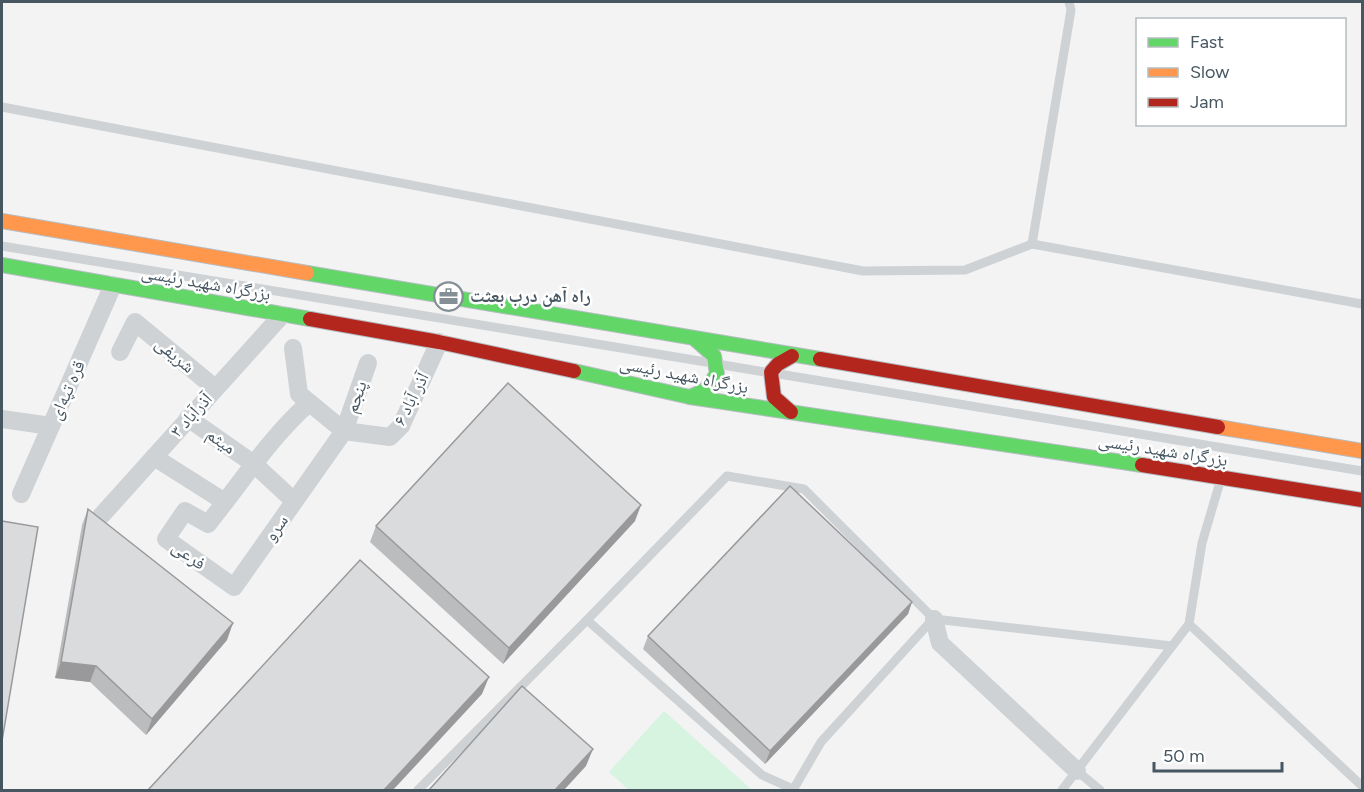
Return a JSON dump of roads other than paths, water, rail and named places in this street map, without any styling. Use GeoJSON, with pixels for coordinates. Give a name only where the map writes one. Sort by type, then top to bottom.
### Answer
{"type":"FeatureCollection","features":[{"type":"Feature","properties":{"kind":"highway","name":"بزرگراه شهید رئیسی"},"geometry":{"type":"LineString","coordinates":[[2,221],[1362,451]]}},
{"type":"Feature","properties":{"kind":"highway","name":"بزرگراه شهید رئیسی"},"geometry":{"type":"LineString","coordinates":[[2,266],[439,342],[690,397],[1362,500]]}},
{"type":"Feature","properties":{"kind":"highway"},"geometry":{"type":"LineString","coordinates":[[690,397],[705,390],[717,374],[714,356],[695,339]]}},
{"type":"Feature","properties":{"kind":"highway"},"geometry":{"type":"LineString","coordinates":[[791,412],[774,397],[771,372],[778,364],[792,356]]}},
{"type":"Feature","properties":{"kind":"street","name":"قره تپه‌ای"},"geometry":{"type":"LineString","coordinates":[[21,494],[113,285]]}},
{"type":"Feature","properties":{"kind":"street","name":"۳ آذرآباد"},"geometry":{"type":"LineString","coordinates":[[100,516],[154,457],[163,433],[188,418],[282,315]]}},
{"type":"Feature","properties":{"kind":"street","name":"شریفی"},"geometry":{"type":"LineString","coordinates":[[120,352],[135,322],[215,388]]}},
{"type":"Feature","properties":{"kind":"street","name":"آذر آباد ۶"},"geometry":{"type":"LineString","coordinates":[[344,431],[390,436],[401,426],[439,342]]}},
{"type":"Feature","properties":{"kind":"street"},"geometry":{"type":"LineString","coordinates":[[292,348],[299,394],[344,431]]}},
{"type":"Feature","properties":{"kind":"street","name":"پنجم"},"geometry":{"type":"LineString","coordinates":[[344,431],[368,363]]}},
{"type":"Feature","properties":{"kind":"street"},"geometry":{"type":"LineString","coordinates":[[154,457],[225,502],[286,423],[309,403]]}},
{"type":"Feature","properties":{"kind":"street","name":"میثم"},"geometry":{"type":"LineString","coordinates":[[188,418],[254,464],[294,501]]}},
{"type":"Feature","properties":{"kind":"street"},"geometry":{"type":"LineString","coordinates":[[2,419],[51,426]]}},
{"type":"Feature","properties":{"kind":"street","name":"سرو"},"geometry":{"type":"LineString","coordinates":[[234,587],[344,431]]}},
{"type":"Feature","properties":{"kind":"street","name":"فرعی"},"geometry":{"type":"LineString","coordinates":[[225,502],[208,524],[185,511],[166,539],[234,587]]}},
{"type":"Feature","properties":{"kind":"street"},"geometry":{"type":"LineString","coordinates":[[934,619],[940,643],[1077,771]]}},
{"type":"Feature","properties":{"kind":"lane"},"geometry":{"type":"LineString","coordinates":[[1032,244],[1071,10],[1069,2]]}},
{"type":"Feature","properties":{"kind":"lane"},"geometry":{"type":"LineString","coordinates":[[2,107],[863,271],[965,270],[1032,244],[1362,304]]}},
{"type":"Feature","properties":{"kind":"lane"},"geometry":{"type":"LineString","coordinates":[[2,246],[1362,471]]}},
{"type":"Feature","properties":{"kind":"lane"},"geometry":{"type":"LineString","coordinates":[[418,790],[587,621],[727,476],[804,489],[934,619],[1172,646]]}},
{"type":"Feature","properties":{"kind":"lane"},"geometry":{"type":"LineString","coordinates":[[1062,790],[1189,624],[1202,543],[1221,477]]}},
{"type":"Feature","properties":{"kind":"lane"},"geometry":{"type":"LineString","coordinates":[[587,621],[762,775],[793,790],[821,742],[934,619]]}},
{"type":"Feature","properties":{"kind":"lane"},"geometry":{"type":"LineString","coordinates":[[1189,624],[1362,786]]}},
{"type":"Feature","properties":{"kind":"lane"},"geometry":{"type":"LineString","coordinates":[[1077,771],[1100,790]]}},
{"type":"Feature","properties":{"kind":"place","name":"راه آهن درب بعثت"},"geometry":{"type":"Point","coordinates":[449,296]}}]}
